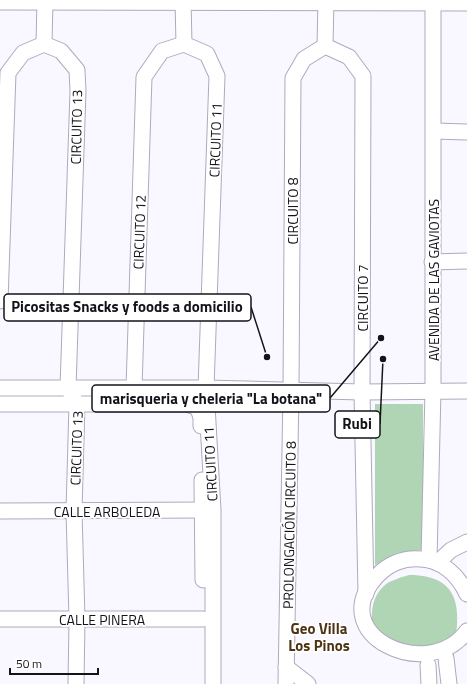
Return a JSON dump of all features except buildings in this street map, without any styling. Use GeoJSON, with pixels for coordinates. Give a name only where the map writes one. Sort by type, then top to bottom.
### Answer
{"type":"FeatureCollection","features":[{"type":"Feature","properties":{"kind":"street"},"geometry":{"type":"LineString","coordinates":[[0,301],[8,74],[23,53],[44,44],[45,1]]}},
{"type":"Feature","properties":{"kind":"street"},"geometry":{"type":"LineString","coordinates":[[183,1],[184,44]]}},
{"type":"Feature","properties":{"kind":"street"},"geometry":{"type":"LineString","coordinates":[[0,2],[326,1],[467,3]]}},
{"type":"Feature","properties":{"kind":"street"},"geometry":{"type":"LineString","coordinates":[[325,46],[326,1]]}},
{"type":"Feature","properties":{"kind":"street","name":"AVENIDA DE LAS GAVIOTAS"},"geometry":{"type":"LineString","coordinates":[[433,2],[433,561]]}},
{"type":"Feature","properties":{"kind":"street","name":"CIRCUITO 13"},"geometry":{"type":"LineString","coordinates":[[44,44],[61,51],[76,70],[78,91],[68,388],[77,404],[74,511],[77,619],[76,684]]}},
{"type":"Feature","properties":{"kind":"street","name":"CIRCUITO 11"},"geometry":{"type":"LineString","coordinates":[[184,44],[208,54],[218,76],[206,388],[208,639],[213,684]]}},
{"type":"Feature","properties":{"kind":"street","name":"CIRCUITO 12"},"geometry":{"type":"LineString","coordinates":[[134,388],[144,77],[162,51],[184,44]]}},
{"type":"Feature","properties":{"kind":"street","name":"CIRCUITO 8"},"geometry":{"type":"LineString","coordinates":[[291,391],[293,78],[304,58],[325,46]]}},
{"type":"Feature","properties":{"kind":"street","name":"CIRCUITO 7"},"geometry":{"type":"LineString","coordinates":[[325,46],[349,57],[363,76],[362,392],[366,594]]}},
{"type":"Feature","properties":{"kind":"street"},"geometry":{"type":"LineString","coordinates":[[434,131],[467,132]]}},
{"type":"Feature","properties":{"kind":"street"},"geometry":{"type":"LineString","coordinates":[[432,262],[467,261]]}},
{"type":"Feature","properties":{"kind":"street"},"geometry":{"type":"LineString","coordinates":[[0,388],[206,388],[362,392],[433,390],[467,391]]}},
{"type":"Feature","properties":{"kind":"street","name":"PROLONGACIÓN CIRCUITO 8"},"geometry":{"type":"LineString","coordinates":[[286,684],[291,391]]}},
{"type":"Feature","properties":{"kind":"street"},"geometry":{"type":"LineString","coordinates":[[0,404],[187,404],[198,408],[201,418],[208,510],[203,619],[208,639],[204,684]]}},
{"type":"Feature","properties":{"kind":"street","name":"CALLE ARBOLEDA"},"geometry":{"type":"LineString","coordinates":[[0,511],[208,510]]}},
{"type":"Feature","properties":{"kind":"street"},"geometry":{"type":"LineString","coordinates":[[433,561],[467,542]]}},
{"type":"Feature","properties":{"kind":"street"},"geometry":{"type":"LineString","coordinates":[[467,594],[456,576],[433,561],[403,560],[387,567],[374,579],[366,594],[363,608],[363,622],[368,636],[376,648],[387,657],[400,663],[414,666],[428,665],[446,658],[459,646],[467,631]]}},
{"type":"Feature","properties":{"kind":"street","name":"CALLE PINERA"},"geometry":{"type":"LineString","coordinates":[[0,619],[203,619]]}},
{"type":"Feature","properties":{"kind":"street"},"geometry":{"type":"LineString","coordinates":[[446,658],[450,683]]}},
{"type":"Feature","properties":{"kind":"street"},"geometry":{"type":"LineString","coordinates":[[428,665],[429,684]]}},
{"type":"Feature","properties":{"kind":"street"},"geometry":{"type":"LineString","coordinates":[[286,666],[308,684]]}},
{"type":"Feature","properties":{"kind":"green space"},"geometry":{"type":"Polygon","coordinates":[[[375,404],[423,404],[423,550],[397,553],[375,565],[375,404]]]}},
{"type":"Feature","properties":{"kind":"green space"},"geometry":{"type":"Polygon","coordinates":[[[409,575],[424,576],[437,580],[446,586],[456,603],[457,628],[455,642],[427,654],[402,657],[381,651],[373,628],[372,611],[376,596],[384,586],[390,582],[409,575]]]}},
{"type":"Feature","properties":{"kind":"place","name":"marisqueria y cheleria \"La botana\""},"geometry":{"type":"Point","coordinates":[381,338]}},
{"type":"Feature","properties":{"kind":"place","name":"Picositas Snacks y foods a domicilio"},"geometry":{"type":"Point","coordinates":[267,357]}},
{"type":"Feature","properties":{"kind":"place","name":"Rubi"},"geometry":{"type":"Point","coordinates":[383,359]}},
{"type":"Feature","properties":{"kind":"district","name":"Geo Villa Los Pinos"},"geometry":{"type":"Point","coordinates":[319,636]}}]}
